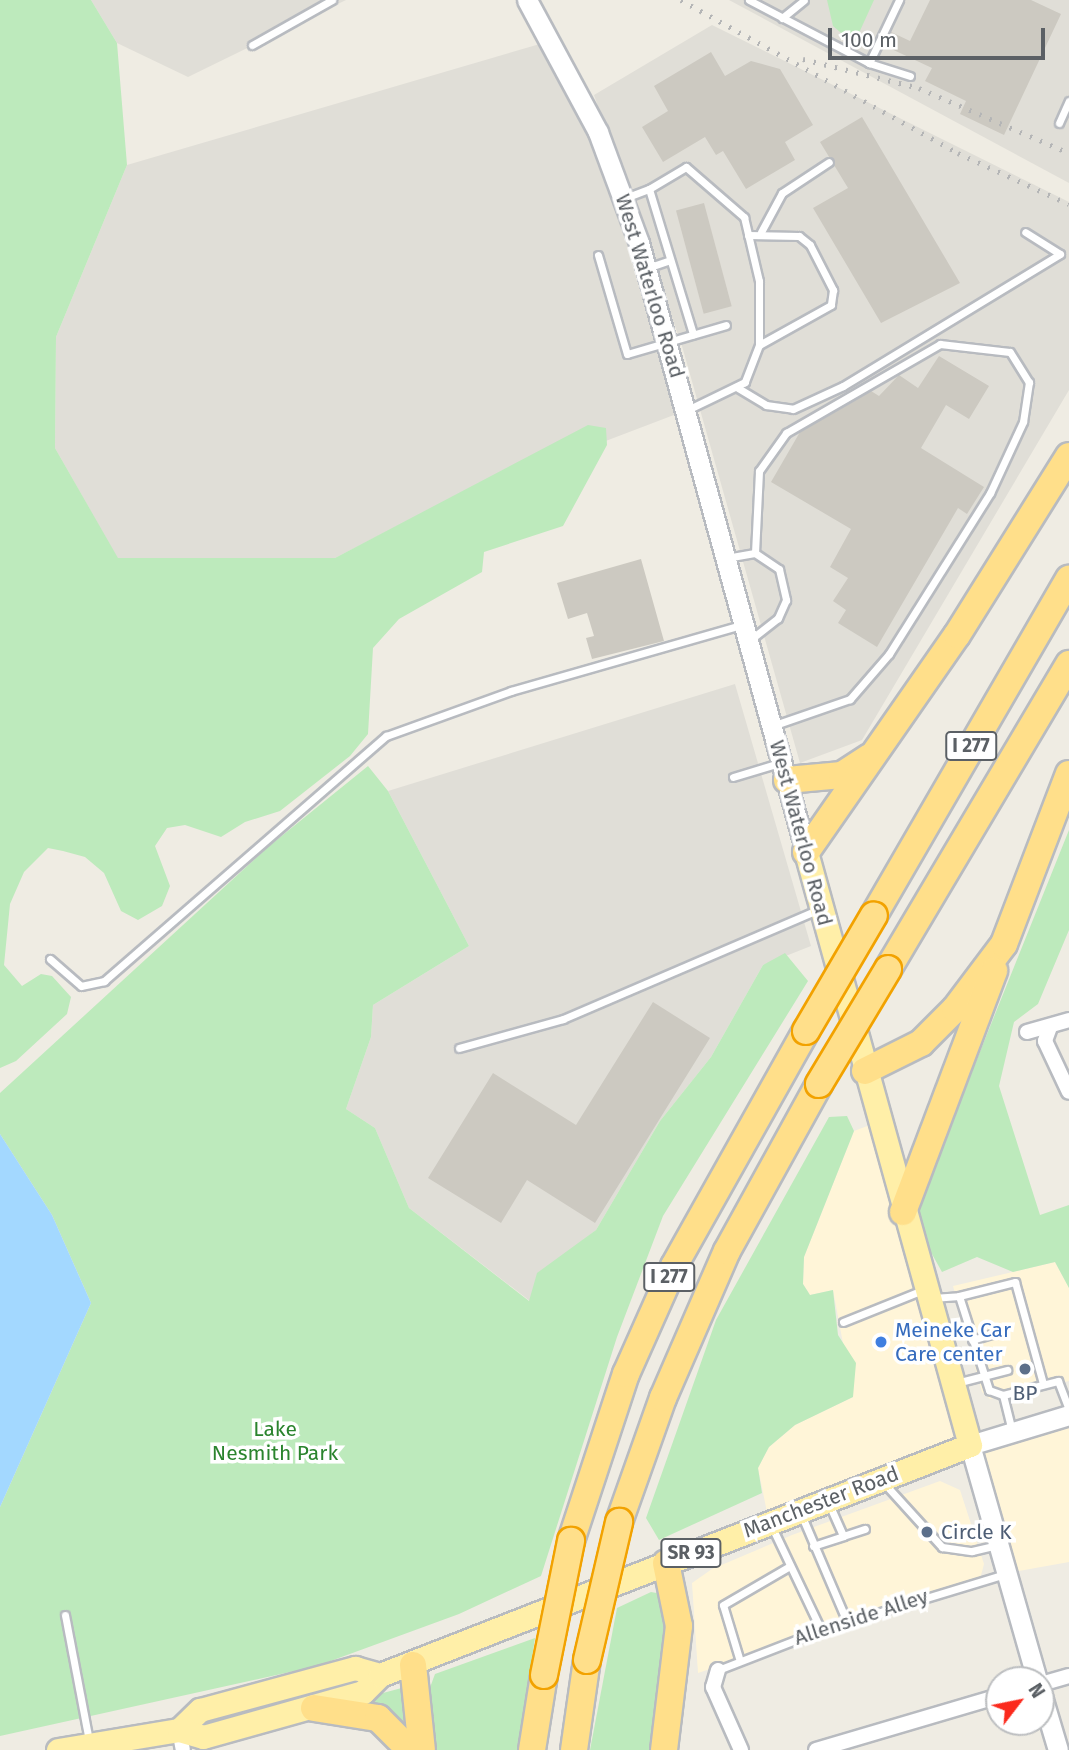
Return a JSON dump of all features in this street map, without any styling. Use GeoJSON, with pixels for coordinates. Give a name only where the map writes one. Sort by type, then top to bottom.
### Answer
{"type":"FeatureCollection","features":[{"type":"Feature","properties":{"kind":"highway"},"geometry":{"type":"LineString","coordinates":[[806,852],[886,740],[1069,456]]}},
{"type":"Feature","properties":{"kind":"highway","name":"I 277"},"geometry":{"type":"LineString","coordinates":[[532,1750],[571,1541],[626,1374],[674,1266],[806,1031],[1069,578]]}},
{"type":"Feature","properties":{"kind":"highway","name":"I 277"},"geometry":{"type":"LineString","coordinates":[[574,1750],[587,1660],[619,1522],[644,1445],[710,1289],[819,1084],[1069,664]]}},
{"type":"Feature","properties":{"kind":"highway"},"geometry":{"type":"LineString","coordinates":[[785,771],[842,775],[886,740]]}},
{"type":"Feature","properties":{"kind":"highway"},"geometry":{"type":"LineString","coordinates":[[903,1212],[1069,774]]}},
{"type":"Feature","properties":{"kind":"highway"},"geometry":{"type":"LineString","coordinates":[[865,1072],[921,1043],[955,1009],[1004,944]]}},
{"type":"Feature","properties":{"kind":"highway"},"geometry":{"type":"LineString","coordinates":[[664,1750],[679,1626],[666,1563]]}},
{"type":"Feature","properties":{"kind":"highway"},"geometry":{"type":"LineString","coordinates":[[413,1665],[422,1750]]}},
{"type":"Feature","properties":{"kind":"highway"},"geometry":{"type":"LineString","coordinates":[[314,1708],[377,1718],[410,1750]]}},
{"type":"Feature","properties":{"kind":"main road","name":"West Waterloo Road"},"geometry":{"type":"LineString","coordinates":[[527,0],[592,120],[624,198],[646,268],[687,410],[744,634],[785,771],[903,1212],[1033,1666]]}},
{"type":"Feature","properties":{"kind":"main road","name":"Manchester Road"},"geometry":{"type":"LineString","coordinates":[[58,1750],[90,1745],[203,1737],[314,1708],[363,1692],[380,1675],[413,1665],[769,1522],[970,1445],[1069,1415]]}},
{"type":"Feature","properties":{"kind":"main road","name":"Manchester Road"},"geometry":{"type":"LineString","coordinates":[[181,1740],[200,1710],[355,1668],[380,1675]]}},
{"type":"Feature","properties":{"kind":"street"},"geometry":{"type":"LineString","coordinates":[[1027,1032],[1069,1020]]}},
{"type":"Feature","properties":{"kind":"street"},"geometry":{"type":"LineString","coordinates":[[1050,1027],[1045,1041],[1069,1092]]}},
{"type":"Feature","properties":{"kind":"street"},"geometry":{"type":"LineString","coordinates":[[718,1670],[713,1687],[741,1750]]}},
{"type":"Feature","properties":{"kind":"street"},"geometry":{"type":"LineString","coordinates":[[817,1750],[985,1700]]}},
{"type":"Feature","properties":{"kind":"lane"},"geometry":{"type":"LineString","coordinates":[[251,45],[332,0]]}},
{"type":"Feature","properties":{"kind":"lane"},"geometry":{"type":"LineString","coordinates":[[749,0],[869,63],[909,76]]}},
{"type":"Feature","properties":{"kind":"lane"},"geometry":{"type":"LineString","coordinates":[[782,18],[804,0]]}},
{"type":"Feature","properties":{"kind":"lane"},"geometry":{"type":"LineString","coordinates":[[869,63],[899,0]]}},
{"type":"Feature","properties":{"kind":"lane"},"geometry":{"type":"LineString","coordinates":[[1059,123],[1069,101]]}},
{"type":"Feature","properties":{"kind":"lane"},"geometry":{"type":"LineString","coordinates":[[761,232],[782,193],[829,162]]}},
{"type":"Feature","properties":{"kind":"lane"},"geometry":{"type":"LineString","coordinates":[[624,198],[687,167],[744,217],[760,281],[759,345],[738,388],[687,410]]}},
{"type":"Feature","properties":{"kind":"lane"},"geometry":{"type":"LineString","coordinates":[[649,188],[693,334]]}},
{"type":"Feature","properties":{"kind":"lane"},"geometry":{"type":"LineString","coordinates":[[748,235],[761,232],[799,236],[810,245],[833,290],[831,305],[759,345]]}},
{"type":"Feature","properties":{"kind":"lane"},"geometry":{"type":"LineString","coordinates":[[738,388],[766,405],[793,409],[843,386],[1060,254],[1025,232]]}},
{"type":"Feature","properties":{"kind":"lane"},"geometry":{"type":"LineString","coordinates":[[597,255],[623,351],[668,342],[726,325]]}},
{"type":"Feature","properties":{"kind":"lane"},"geometry":{"type":"LineString","coordinates":[[646,268],[670,260]]}},
{"type":"Feature","properties":{"kind":"lane"},"geometry":{"type":"LineString","coordinates":[[755,553],[759,471],[786,433],[940,344],[1010,352],[1029,382],[1023,422],[990,493],[879,663],[850,699],[808,717],[772,726]]}},
{"type":"Feature","properties":{"kind":"lane"},"geometry":{"type":"LineString","coordinates":[[50,959],[81,986],[104,981],[386,736],[511,691],[744,634],[778,618],[786,600],[779,569],[755,553],[726,558]]}},
{"type":"Feature","properties":{"kind":"lane"},"geometry":{"type":"LineString","coordinates":[[733,778],[785,771]]}},
{"type":"Feature","properties":{"kind":"lane"},"geometry":{"type":"LineString","coordinates":[[459,1048],[563,1018],[821,909]]}},
{"type":"Feature","properties":{"kind":"lane"},"geometry":{"type":"LineString","coordinates":[[843,1322],[927,1294],[959,1296],[1016,1282],[1024,1325],[1043,1384]]}},
{"type":"Feature","properties":{"kind":"lane"},"geometry":{"type":"LineString","coordinates":[[959,1296],[989,1390],[1003,1395],[1058,1381],[1069,1409]]}},
{"type":"Feature","properties":{"kind":"lane"},"geometry":{"type":"LineString","coordinates":[[972,1340],[995,1333]]}},
{"type":"Feature","properties":{"kind":"lane"},"geometry":{"type":"LineString","coordinates":[[952,1384],[1007,1370]]}},
{"type":"Feature","properties":{"kind":"lane"},"geometry":{"type":"LineString","coordinates":[[1003,1395],[1012,1432]]}},
{"type":"Feature","properties":{"kind":"lane"},"geometry":{"type":"LineString","coordinates":[[881,1479],[942,1547],[972,1551],[999,1545]]}},
{"type":"Feature","properties":{"kind":"lane"},"geometry":{"type":"LineString","coordinates":[[828,1499],[843,1536]]}},
{"type":"Feature","properties":{"kind":"lane"},"geometry":{"type":"LineString","coordinates":[[800,1510],[847,1622]]}},
{"type":"Feature","properties":{"kind":"lane"},"geometry":{"type":"LineString","coordinates":[[769,1522],[788,1567],[821,1630]]}},
{"type":"Feature","properties":{"kind":"lane"},"geometry":{"type":"LineString","coordinates":[[813,1546],[865,1529]]}},
{"type":"Feature","properties":{"kind":"lane"},"geometry":{"type":"LineString","coordinates":[[739,1658],[723,1605],[788,1567]]}},
{"type":"Feature","properties":{"kind":"lane","name":"Allenside Alley"},"geometry":{"type":"LineString","coordinates":[[718,1670],[739,1658],[821,1630],[1008,1573]]}},
{"type":"Feature","properties":{"kind":"lane"},"geometry":{"type":"LineString","coordinates":[[65,1615],[90,1745]]}},
{"type":"Feature","properties":{"kind":"shaded area"},"geometry":{"type":"Polygon","coordinates":[[[91,0],[346,0],[188,77],[117,43],[91,0]]]}},
{"type":"Feature","properties":{"kind":"shaded area"},"geometry":{"type":"Polygon","coordinates":[[[729,0],[1069,0],[1069,183],[729,0]]]}},
{"type":"Feature","properties":{"kind":"shaded area"},"geometry":{"type":"Polygon","coordinates":[[[712,25],[1069,202],[1069,390],[862,740],[800,763],[682,346],[594,95],[712,25]]]}},
{"type":"Feature","properties":{"kind":"shaded area"},"geometry":{"type":"Polygon","coordinates":[[[550,41],[641,247],[687,410],[438,505],[335,558],[118,559],[55,448],[56,337],[127,165],[550,41]]]}},
{"type":"Feature","properties":{"kind":"shaded area"},"geometry":{"type":"Polygon","coordinates":[[[735,684],[811,946],[763,965],[711,1057],[660,1121],[596,1230],[569,1251],[530,1301],[409,1208],[375,1128],[346,1109],[371,1037],[373,1005],[469,946],[388,791],[735,684]]]}},
{"type":"Feature","properties":{"kind":"shaded area"},"geometry":{"type":"Polygon","coordinates":[[[878,1122],[969,1445],[769,1522],[758,1468],[769,1447],[795,1425],[853,1397],[833,1290],[810,1295],[803,1284],[804,1257],[854,1131],[878,1122]]]}},
{"type":"Feature","properties":{"kind":"shaded area"},"geometry":{"type":"Polygon","coordinates":[[[1055,1262],[1069,1288],[1069,1381],[990,1399],[982,1392],[953,1286],[1055,1262]]]}},
{"type":"Feature","properties":{"kind":"shaded area"},"geometry":{"type":"Polygon","coordinates":[[[1069,1415],[1069,1562],[1008,1573],[969,1445],[1069,1415]]]}},
{"type":"Feature","properties":{"kind":"shaded area"},"geometry":{"type":"Polygon","coordinates":[[[940,1481],[960,1490],[984,1564],[980,1579],[698,1673],[692,1583],[712,1569],[792,1535],[940,1481]]]}},
{"type":"Feature","properties":{"kind":"green space"},"geometry":{"type":"Polygon","coordinates":[[[0,0],[91,0],[117,43],[127,165],[56,337],[55,448],[118,558],[335,558],[588,425],[606,428],[607,445],[563,526],[484,552],[482,572],[399,619],[373,648],[368,734],[350,756],[280,811],[245,822],[221,837],[185,825],[167,828],[155,846],[170,886],[162,906],[138,920],[121,911],[104,873],[85,857],[63,851],[48,848],[24,872],[10,904],[4,965],[22,986],[41,974],[52,976],[71,997],[67,1014],[16,1061],[0,1068],[0,0]]]}},
{"type":"Feature","properties":{"kind":"green space"},"geometry":{"type":"Polygon","coordinates":[[[827,0],[874,0],[854,44],[833,26],[827,0]]]}},
{"type":"Feature","properties":{"kind":"green space","name":"Lake Nesmith Park"},"geometry":{"type":"Polygon","coordinates":[[[368,766],[388,791],[469,946],[373,1005],[371,1037],[346,1109],[375,1128],[409,1208],[529,1301],[537,1273],[596,1230],[660,1121],[711,1057],[763,965],[785,953],[808,981],[663,1216],[617,1337],[541,1576],[459,1614],[317,1666],[0,1736],[0,1507],[91,1303],[52,1215],[0,1134],[0,1093],[268,847],[368,766]]]}},
{"type":"Feature","properties":{"kind":"green space"},"geometry":{"type":"Polygon","coordinates":[[[1069,830],[1069,930],[1038,1004],[1014,1022],[999,1086],[1040,1215],[1069,1205],[1069,1288],[1055,1262],[1013,1272],[977,1257],[942,1272],[928,1247],[918,1206],[1069,830]]]}},
{"type":"Feature","properties":{"kind":"green space"},"geometry":{"type":"Polygon","coordinates":[[[847,1116],[854,1131],[804,1257],[803,1284],[810,1295],[833,1290],[838,1335],[856,1363],[853,1397],[795,1425],[769,1447],[758,1468],[762,1493],[659,1540],[646,1518],[716,1320],[829,1117],[847,1116]]]}},
{"type":"Feature","properties":{"kind":"green space"},"geometry":{"type":"Polygon","coordinates":[[[651,1592],[662,1594],[669,1609],[653,1750],[590,1750],[617,1608],[651,1592]]]}},
{"type":"Feature","properties":{"kind":"green space"},"geometry":{"type":"Polygon","coordinates":[[[535,1638],[518,1750],[430,1750],[425,1701],[435,1674],[535,1638]]]}},
{"type":"Feature","properties":{"kind":"green space"},"geometry":{"type":"Polygon","coordinates":[[[409,1686],[415,1736],[357,1700],[409,1686]]]}},
{"type":"Feature","properties":{"kind":"water"},"geometry":{"type":"Polygon","coordinates":[[[0,1134],[52,1215],[91,1303],[0,1507],[0,1134]]]}},
{"type":"Feature","properties":{"kind":"building"},"geometry":{"type":"Polygon","coordinates":[[[930,0],[1031,0],[1061,14],[1004,135],[960,114],[966,101],[925,81],[932,68],[885,46],[891,32],[910,41],[930,0]]]}},
{"type":"Feature","properties":{"kind":"building"},"geometry":{"type":"Polygon","coordinates":[[[711,52],[725,76],[751,61],[780,69],[813,125],[785,142],[795,160],[746,189],[723,151],[716,155],[705,137],[663,162],[642,127],[668,111],[654,86],[711,52]]]}},
{"type":"Feature","properties":{"kind":"building"},"geometry":{"type":"Polygon","coordinates":[[[862,117],[960,283],[881,323],[813,208],[848,188],[820,142],[862,117]]]}},
{"type":"Feature","properties":{"kind":"building"},"geometry":{"type":"Polygon","coordinates":[[[704,203],[732,306],[704,314],[676,211],[704,203]]]}},
{"type":"Feature","properties":{"kind":"building"},"geometry":{"type":"Polygon","coordinates":[[[939,356],[989,386],[969,419],[946,405],[921,448],[984,487],[967,514],[958,508],[877,647],[838,623],[846,610],[833,601],[848,578],[830,567],[851,529],[771,482],[800,432],[871,391],[879,396],[899,375],[918,388],[939,356]]]}},
{"type":"Feature","properties":{"kind":"building"},"geometry":{"type":"Polygon","coordinates":[[[641,559],[664,641],[592,659],[586,638],[594,636],[587,613],[568,619],[557,583],[641,559]]]}},
{"type":"Feature","properties":{"kind":"building"},"geometry":{"type":"Polygon","coordinates":[[[653,1002],[710,1038],[595,1223],[527,1180],[501,1223],[428,1178],[493,1073],[576,1125],[653,1002]]]}},
{"type":"Feature","properties":{"kind":"railway"},"geometry":{"type":"LineString","coordinates":[[681,0],[958,153],[1069,204]]}},
{"type":"Feature","properties":{"kind":"railway"},"geometry":{"type":"LineString","coordinates":[[803,59],[919,88],[1069,153]]}},
{"type":"Feature","properties":{"kind":"place","name":"Meineke Car Care center"},"geometry":{"type":"Point","coordinates":[881,1342]}},
{"type":"Feature","properties":{"kind":"place","name":"BP"},"geometry":{"type":"Point","coordinates":[1025,1369]}},
{"type":"Feature","properties":{"kind":"place","name":"Circle K"},"geometry":{"type":"Point","coordinates":[927,1532]}}]}
